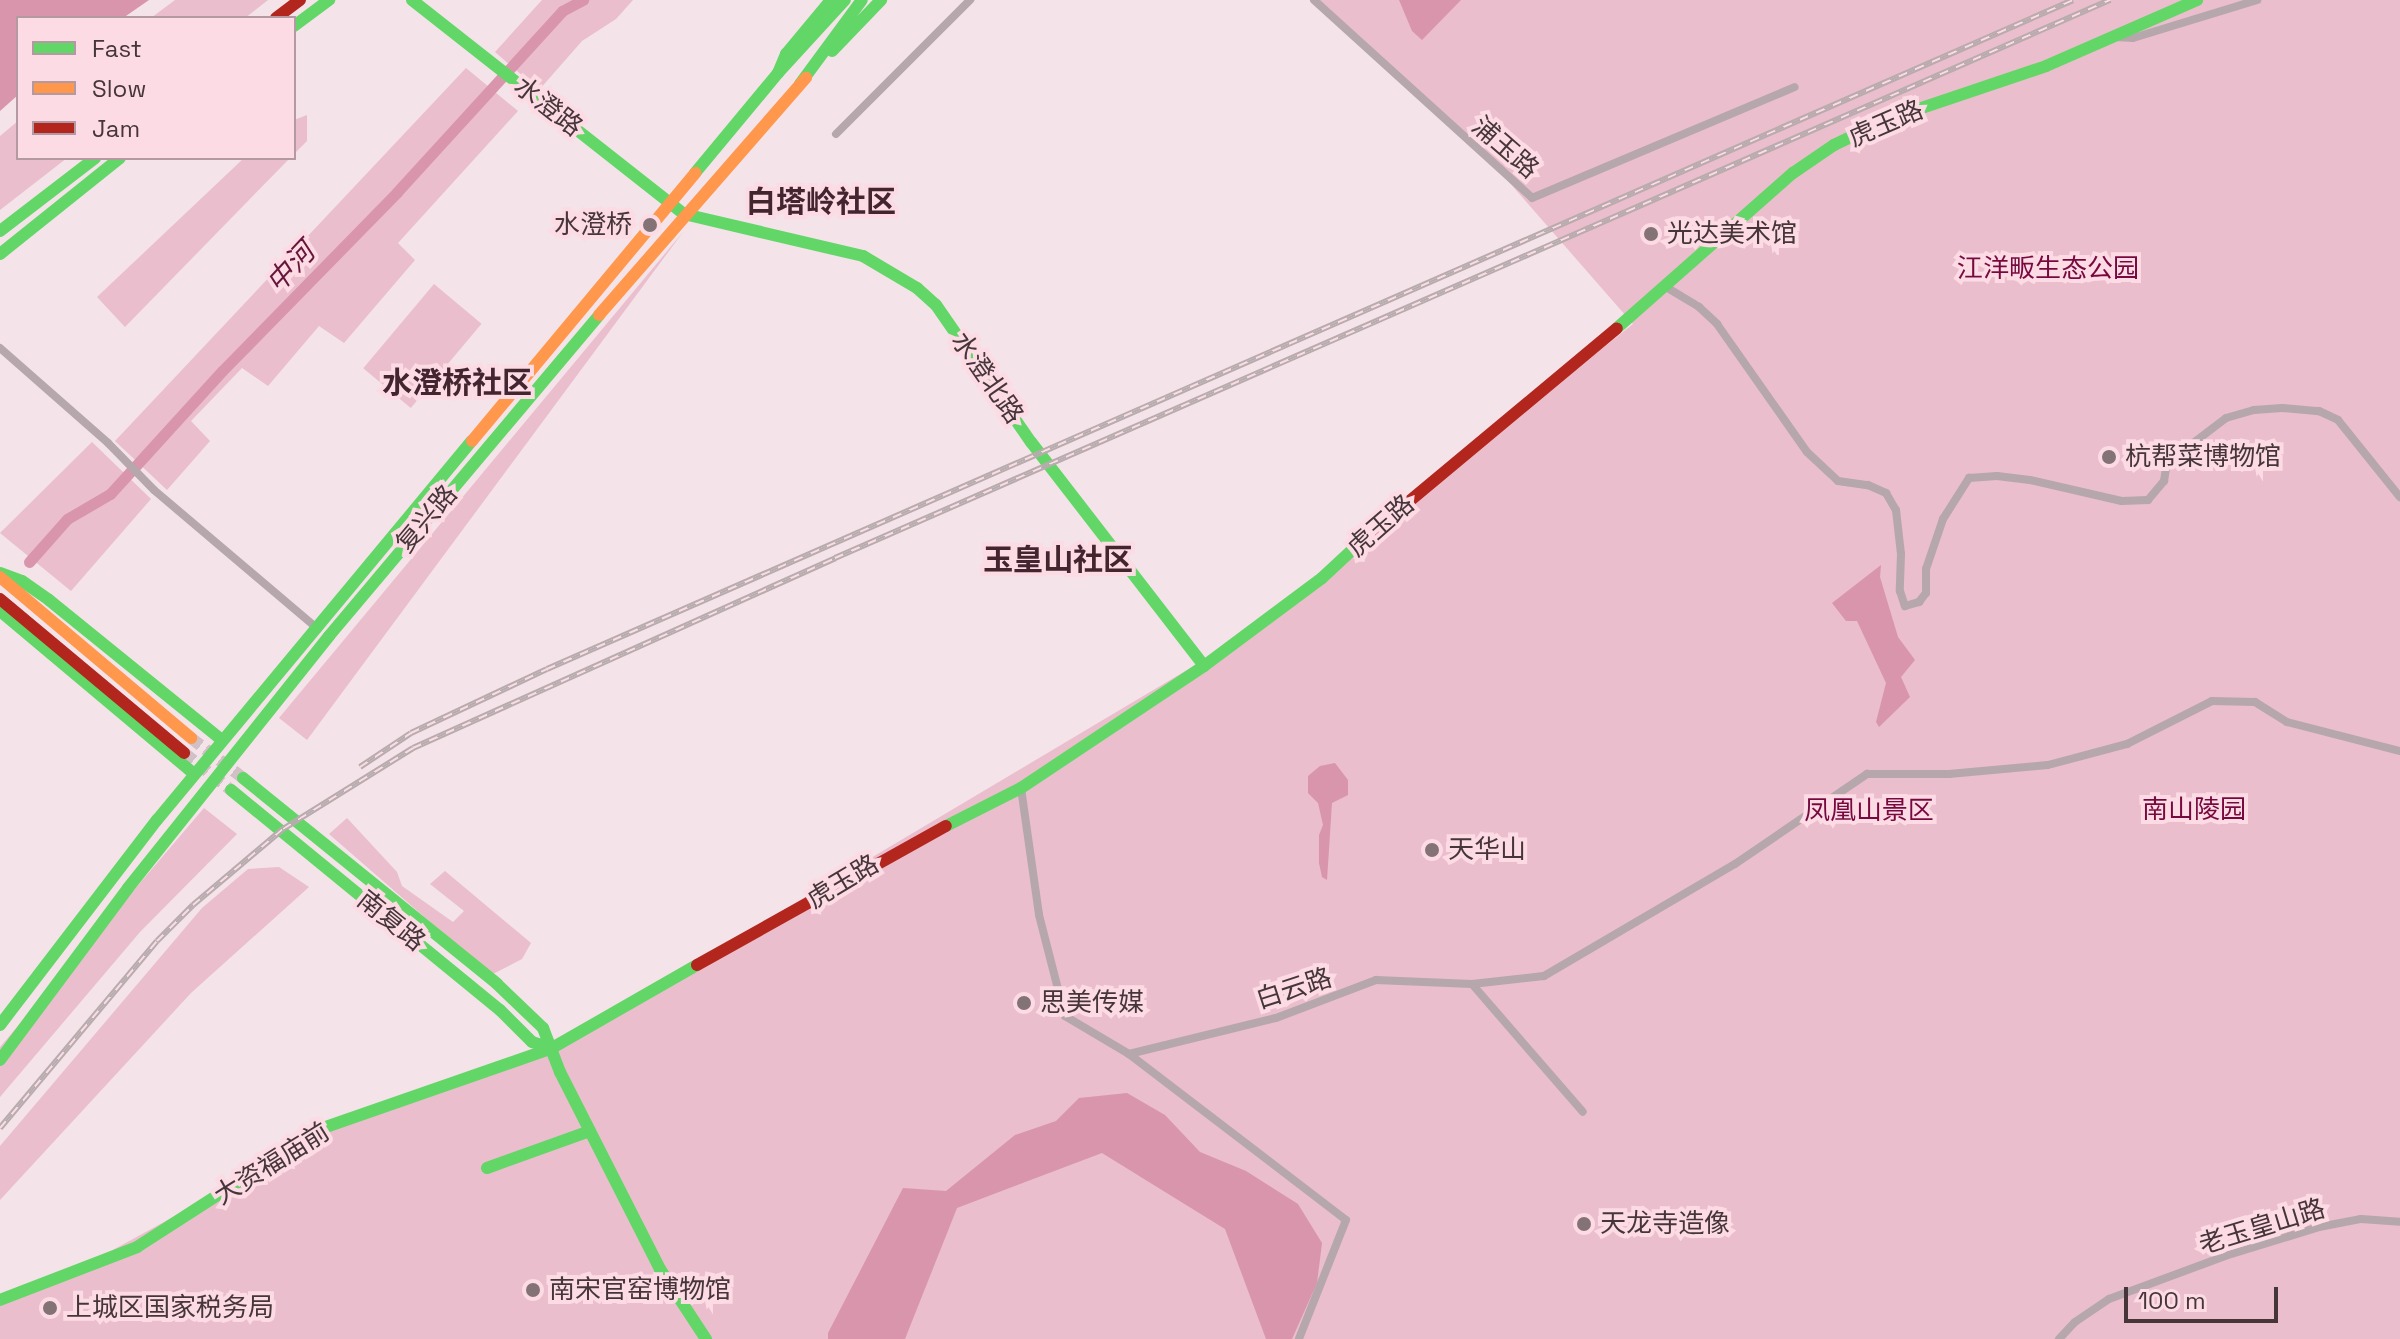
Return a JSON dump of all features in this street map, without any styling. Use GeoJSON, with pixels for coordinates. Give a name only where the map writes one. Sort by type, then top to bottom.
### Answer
{"type":"FeatureCollection","features":[{"type":"Feature","properties":{"kind":"main road"},"geometry":{"type":"LineString","coordinates":[[279,16],[300,0]]}},
{"type":"Feature","properties":{"kind":"main road"},"geometry":{"type":"LineString","coordinates":[[296,25],[329,0]]}},
{"type":"Feature","properties":{"kind":"main road","name":"水澄路"},"geometry":{"type":"LineString","coordinates":[[412,0],[684,214]]}},
{"type":"Feature","properties":{"kind":"main road","name":"复兴路"},"geometry":{"type":"LineString","coordinates":[[0,1025],[194,774],[778,73],[786,54],[831,0]]}},
{"type":"Feature","properties":{"kind":"main road"},"geometry":{"type":"LineString","coordinates":[[778,73],[845,0]]}},
{"type":"Feature","properties":{"kind":"main road"},"geometry":{"type":"LineString","coordinates":[[800,84],[862,0]]}},
{"type":"Feature","properties":{"kind":"main road","name":"复兴路"},"geometry":{"type":"LineString","coordinates":[[0,1060],[128,888],[329,636],[684,214],[800,84],[881,0]]}},
{"type":"Feature","properties":{"kind":"main road","name":"虎玉路"},"geometry":{"type":"LineString","coordinates":[[552,1048],[895,852],[1021,788],[1204,666],[1322,578],[1382,523],[1666,287],[1793,173],[1834,145],[1886,120],[2046,66],[2197,0]]}},
{"type":"Feature","properties":{"kind":"main road"},"geometry":{"type":"LineString","coordinates":[[0,231],[92,160]]}},
{"type":"Feature","properties":{"kind":"main road"},"geometry":{"type":"LineString","coordinates":[[0,254],[118,160]]}},
{"type":"Feature","properties":{"kind":"main road","name":"水澄北路"},"geometry":{"type":"LineString","coordinates":[[684,214],[863,256],[917,288],[936,305],[1031,442],[1204,666]]}},
{"type":"Feature","properties":{"kind":"main road"},"geometry":{"type":"LineString","coordinates":[[0,575],[191,738]]}},
{"type":"Feature","properties":{"kind":"main road"},"geometry":{"type":"LineString","coordinates":[[0,575],[22,581],[49,600],[222,740]]}},
{"type":"Feature","properties":{"kind":"main road"},"geometry":{"type":"LineString","coordinates":[[0,599],[184,753]]}},
{"type":"Feature","properties":{"kind":"main road"},"geometry":{"type":"LineString","coordinates":[[0,611],[194,774]]}},
{"type":"Feature","properties":{"kind":"main road","name":"南复路"},"geometry":{"type":"LineString","coordinates":[[243,778],[497,984],[543,1028],[560,1072],[660,1269],[706,1339]]}},
{"type":"Feature","properties":{"kind":"main road","name":"南复路"},"geometry":{"type":"LineString","coordinates":[[231,790],[500,1010],[532,1042],[552,1048]]}},
{"type":"Feature","properties":{"kind":"main road"},"geometry":{"type":"LineString","coordinates":[[0,1038],[11,1047]]}},
{"type":"Feature","properties":{"kind":"main road","name":"大资福庙前"},"geometry":{"type":"LineString","coordinates":[[0,1300],[137,1247],[320,1129],[552,1048]]}},
{"type":"Feature","properties":{"kind":"main road"},"geometry":{"type":"LineString","coordinates":[[487,1168],[590,1131]]}},
{"type":"Feature","properties":{"kind":"street"},"geometry":{"type":"LineString","coordinates":[[836,134],[970,0]]}},
{"type":"Feature","properties":{"kind":"street","name":"浦玉路"},"geometry":{"type":"LineString","coordinates":[[1314,0],[1532,198],[1795,87]]}},
{"type":"Feature","properties":{"kind":"street"},"geometry":{"type":"LineString","coordinates":[[2112,36],[2133,38],[2257,0]]}},
{"type":"Feature","properties":{"kind":"street"},"geometry":{"type":"LineString","coordinates":[[1666,287],[1699,307],[1717,324],[1807,452],[1838,481],[1868,485],[1886,493],[1896,510],[1901,554],[1900,591],[1905,606],[1919,602],[1926,593],[1926,569],[1943,519],[1969,478],[2019,479],[2122,501],[2148,500],[2164,481],[2167,463],[2226,418],[2254,410],[2282,408],[2319,411],[2338,420],[2400,497]]}},
{"type":"Feature","properties":{"kind":"street"},"geometry":{"type":"LineString","coordinates":[[0,348],[108,443],[154,490],[329,636]]}},
{"type":"Feature","properties":{"kind":"street","name":"白云路"},"geometry":{"type":"LineString","coordinates":[[1129,1054],[1276,1018],[1376,980],[1472,984],[1544,976],[1735,864],[1867,774],[1949,774],[2048,765],[2127,744],[2212,701],[2255,702],[2287,722],[2400,751]]}},
{"type":"Feature","properties":{"kind":"street"},"geometry":{"type":"LineString","coordinates":[[1021,788],[1039,915],[1065,1016],[1129,1054],[1346,1220],[1299,1339]]}},
{"type":"Feature","properties":{"kind":"street"},"geometry":{"type":"LineString","coordinates":[[1472,984],[1583,1112]]}},
{"type":"Feature","properties":{"kind":"street","name":"老玉皇山路"},"geometry":{"type":"LineString","coordinates":[[2059,1339],[2075,1322],[2109,1299],[2225,1256],[2319,1227],[2361,1219],[2400,1222]]}},
{"type":"Feature","properties":{"kind":"green space"},"geometry":{"type":"Polygon","coordinates":[[[175,0],[268,0],[248,16],[154,16],[175,0]]]}},
{"type":"Feature","properties":{"kind":"green space"},"geometry":{"type":"Polygon","coordinates":[[[542,0],[633,0],[616,19],[582,41],[539,90],[495,52],[542,0]]]}},
{"type":"Feature","properties":{"kind":"green space","name":"凤凰山景区"},"geometry":{"type":"Polygon","coordinates":[[[1312,0],[2400,0],[2400,1339],[0,1339],[0,1299],[111,1251],[184,1211],[300,1136],[524,1056],[592,1024],[1234,642],[1633,324],[1502,174],[1312,0]]]}},
{"type":"Feature","properties":{"kind":"green space"},"geometry":{"type":"Polygon","coordinates":[[[466,68],[518,111],[398,243],[415,260],[344,343],[319,326],[268,386],[242,368],[191,421],[210,441],[167,490],[115,441],[466,68]]]}},
{"type":"Feature","properties":{"kind":"green space"},"geometry":{"type":"Polygon","coordinates":[[[307,115],[307,141],[296,152],[296,119],[307,115]]]}},
{"type":"Feature","properties":{"kind":"green space"},"geometry":{"type":"Polygon","coordinates":[[[16,123],[16,160],[64,160],[0,210],[0,136],[16,123]]]}},
{"type":"Feature","properties":{"kind":"green space"},"geometry":{"type":"Polygon","coordinates":[[[242,160],[288,160],[125,327],[97,297],[242,160]]]}},
{"type":"Feature","properties":{"kind":"green space"},"geometry":{"type":"Polygon","coordinates":[[[683,232],[307,740],[279,718],[683,232]]]}},
{"type":"Feature","properties":{"kind":"green space"},"geometry":{"type":"Polygon","coordinates":[[[434,284],[481,324],[411,408],[363,368],[434,284]]]}},
{"type":"Feature","properties":{"kind":"green space"},"geometry":{"type":"Polygon","coordinates":[[[92,442],[151,499],[71,591],[0,533],[92,442]]]}},
{"type":"Feature","properties":{"kind":"green space"},"geometry":{"type":"Polygon","coordinates":[[[204,808],[237,834],[140,932],[0,1097],[0,1047],[204,808]]]}},
{"type":"Feature","properties":{"kind":"green space"},"geometry":{"type":"Polygon","coordinates":[[[347,818],[397,872],[402,886],[453,922],[464,911],[430,884],[445,871],[531,943],[522,959],[491,975],[329,834],[347,818]]]}},
{"type":"Feature","properties":{"kind":"green space"},"geometry":{"type":"Polygon","coordinates":[[[279,867],[309,887],[191,993],[0,1200],[0,1146],[202,908],[248,869],[279,867]]]}},
{"type":"Feature","properties":{"kind":"shaded area"},"geometry":{"type":"Polygon","coordinates":[[[0,0],[149,0],[126,16],[16,16],[16,97],[0,111],[0,0]]]}},
{"type":"Feature","properties":{"kind":"shaded area"},"geometry":{"type":"Polygon","coordinates":[[[1399,0],[1461,0],[1422,40],[1412,31],[1399,0]]]}},
{"type":"Feature","properties":{"kind":"shaded area"},"geometry":{"type":"Polygon","coordinates":[[[1881,565],[1880,577],[1898,637],[1915,660],[1901,677],[1910,697],[1879,727],[1876,722],[1886,683],[1857,621],[1846,621],[1832,603],[1881,565]]]}},
{"type":"Feature","properties":{"kind":"shaded area"},"geometry":{"type":"Polygon","coordinates":[[[1335,763],[1348,780],[1348,795],[1332,803],[1327,880],[1322,877],[1319,863],[1319,835],[1323,825],[1318,803],[1308,793],[1308,776],[1320,766],[1335,763]]]}},
{"type":"Feature","properties":{"kind":"shaded area"},"geometry":{"type":"Polygon","coordinates":[[[1127,1093],[1165,1115],[1200,1152],[1246,1171],[1298,1204],[1322,1243],[1317,1283],[1292,1339],[1266,1339],[1225,1229],[1102,1153],[957,1208],[905,1339],[828,1339],[828,1333],[903,1188],[946,1191],[1015,1135],[1056,1121],[1079,1098],[1127,1093]]]}},
{"type":"Feature","properties":{"kind":"waterway","name":"中河"},"geometry":{"type":"LineString","coordinates":[[29,562],[67,519],[110,494],[222,371],[397,192],[562,11],[583,0]]}},
{"type":"Feature","properties":{"kind":"tunnel"},"geometry":{"type":"LineString","coordinates":[[191,738],[243,778]]}},
{"type":"Feature","properties":{"kind":"tunnel"},"geometry":{"type":"LineString","coordinates":[[184,753],[231,790]]}},
{"type":"Feature","properties":{"kind":"railway"},"geometry":{"type":"LineString","coordinates":[[360,767],[411,733],[547,669],[2073,0]]}},
{"type":"Feature","properties":{"kind":"railway"},"geometry":{"type":"LineString","coordinates":[[0,1128],[157,941],[193,905],[283,829],[413,748],[835,558],[2110,0]]}},
{"type":"Feature","properties":{"kind":"traffic: fast"},"geometry":{"type":"LineString","coordinates":[[296,25],[329,0]]}},
{"type":"Feature","properties":{"kind":"traffic: fast"},"geometry":{"type":"LineString","coordinates":[[412,0],[684,214],[863,256],[917,288],[936,305],[1031,442],[1204,666]]}},
{"type":"Feature","properties":{"kind":"traffic: fast"},"geometry":{"type":"LineString","coordinates":[[695,173],[778,73],[786,54],[831,0]]}},
{"type":"Feature","properties":{"kind":"traffic: fast"},"geometry":{"type":"LineString","coordinates":[[778,73],[845,0]]}},
{"type":"Feature","properties":{"kind":"traffic: fast"},"geometry":{"type":"LineString","coordinates":[[800,84],[862,0]]}},
{"type":"Feature","properties":{"kind":"traffic: fast"},"geometry":{"type":"LineString","coordinates":[[832,51],[881,0]]}},
{"type":"Feature","properties":{"kind":"traffic: fast"},"geometry":{"type":"LineString","coordinates":[[1617,328],[1793,173],[1834,145],[1886,120],[2046,66],[2197,0]]}},
{"type":"Feature","properties":{"kind":"traffic: fast"},"geometry":{"type":"LineString","coordinates":[[0,231],[92,160]]}},
{"type":"Feature","properties":{"kind":"traffic: fast"},"geometry":{"type":"LineString","coordinates":[[0,254],[118,160]]}},
{"type":"Feature","properties":{"kind":"traffic: fast"},"geometry":{"type":"LineString","coordinates":[[0,1060],[128,888],[329,636],[599,315]]}},
{"type":"Feature","properties":{"kind":"traffic: fast"},"geometry":{"type":"LineString","coordinates":[[0,1025],[157,820],[472,441]]}},
{"type":"Feature","properties":{"kind":"traffic: fast"},"geometry":{"type":"LineString","coordinates":[[946,826],[1021,788],[1204,666],[1322,578],[1364,539]]}},
{"type":"Feature","properties":{"kind":"traffic: fast"},"geometry":{"type":"LineString","coordinates":[[0,573],[22,581],[49,600],[222,740]]}},
{"type":"Feature","properties":{"kind":"traffic: fast"},"geometry":{"type":"LineString","coordinates":[[0,611],[194,774]]}},
{"type":"Feature","properties":{"kind":"traffic: fast"},"geometry":{"type":"LineString","coordinates":[[243,778],[497,984],[543,1028],[560,1072],[660,1269],[706,1339]]}},
{"type":"Feature","properties":{"kind":"traffic: fast"},"geometry":{"type":"LineString","coordinates":[[231,790],[500,1010],[532,1042],[552,1048]]}},
{"type":"Feature","properties":{"kind":"traffic: fast"},"geometry":{"type":"LineString","coordinates":[[0,1300],[137,1247],[320,1129],[552,1048],[697,965]]}},
{"type":"Feature","properties":{"kind":"traffic: fast"},"geometry":{"type":"LineString","coordinates":[[487,1168],[590,1131]]}},
{"type":"Feature","properties":{"kind":"traffic: slow"},"geometry":{"type":"LineString","coordinates":[[599,315],[806,78]]}},
{"type":"Feature","properties":{"kind":"traffic: slow"},"geometry":{"type":"LineString","coordinates":[[472,441],[695,173]]}},
{"type":"Feature","properties":{"kind":"traffic: slow"},"geometry":{"type":"LineString","coordinates":[[0,577],[191,738]]}},
{"type":"Feature","properties":{"kind":"traffic: jam"},"geometry":{"type":"LineString","coordinates":[[279,16],[300,0]]}},
{"type":"Feature","properties":{"kind":"traffic: jam"},"geometry":{"type":"LineString","coordinates":[[1364,539],[1617,328]]}},
{"type":"Feature","properties":{"kind":"traffic: jam"},"geometry":{"type":"LineString","coordinates":[[0,599],[184,753]]}},
{"type":"Feature","properties":{"kind":"traffic: jam"},"geometry":{"type":"LineString","coordinates":[[697,965],[946,826]]}},
{"type":"Feature","properties":{"kind":"place","name":"水澄桥"},"geometry":{"type":"Point","coordinates":[650,225]}},
{"type":"Feature","properties":{"kind":"place","name":"光达美术馆"},"geometry":{"type":"Point","coordinates":[1651,234]}},
{"type":"Feature","properties":{"kind":"place","name":"杭帮菜博物馆"},"geometry":{"type":"Point","coordinates":[2109,457]}},
{"type":"Feature","properties":{"kind":"place","name":"天华山"},"geometry":{"type":"Point","coordinates":[1432,850]}},
{"type":"Feature","properties":{"kind":"place","name":"思美传媒"},"geometry":{"type":"Point","coordinates":[1024,1003]}},
{"type":"Feature","properties":{"kind":"place","name":"天龙寺造像"},"geometry":{"type":"Point","coordinates":[1584,1224]}},
{"type":"Feature","properties":{"kind":"place","name":"南宋官窑博物馆"},"geometry":{"type":"Point","coordinates":[533,1290]}},
{"type":"Feature","properties":{"kind":"place","name":"上城区国家税务局"},"geometry":{"type":"Point","coordinates":[50,1308]}},
{"type":"Feature","properties":{"kind":"district","name":"白塔岭社区"},"geometry":{"type":"Point","coordinates":[821,202]}},
{"type":"Feature","properties":{"kind":"district","name":"水澄桥社区"},"geometry":{"type":"Point","coordinates":[457,383]}},
{"type":"Feature","properties":{"kind":"district","name":"玉皇山社区"},"geometry":{"type":"Point","coordinates":[1058,560]}},
{"type":"Feature","properties":{"kind":"park label","name":"江洋畈生态公园"},"geometry":{"type":"Point","coordinates":[2048,269]}},
{"type":"Feature","properties":{"kind":"park label","name":"南山陵园"},"geometry":{"type":"Point","coordinates":[2194,810]}}]}
